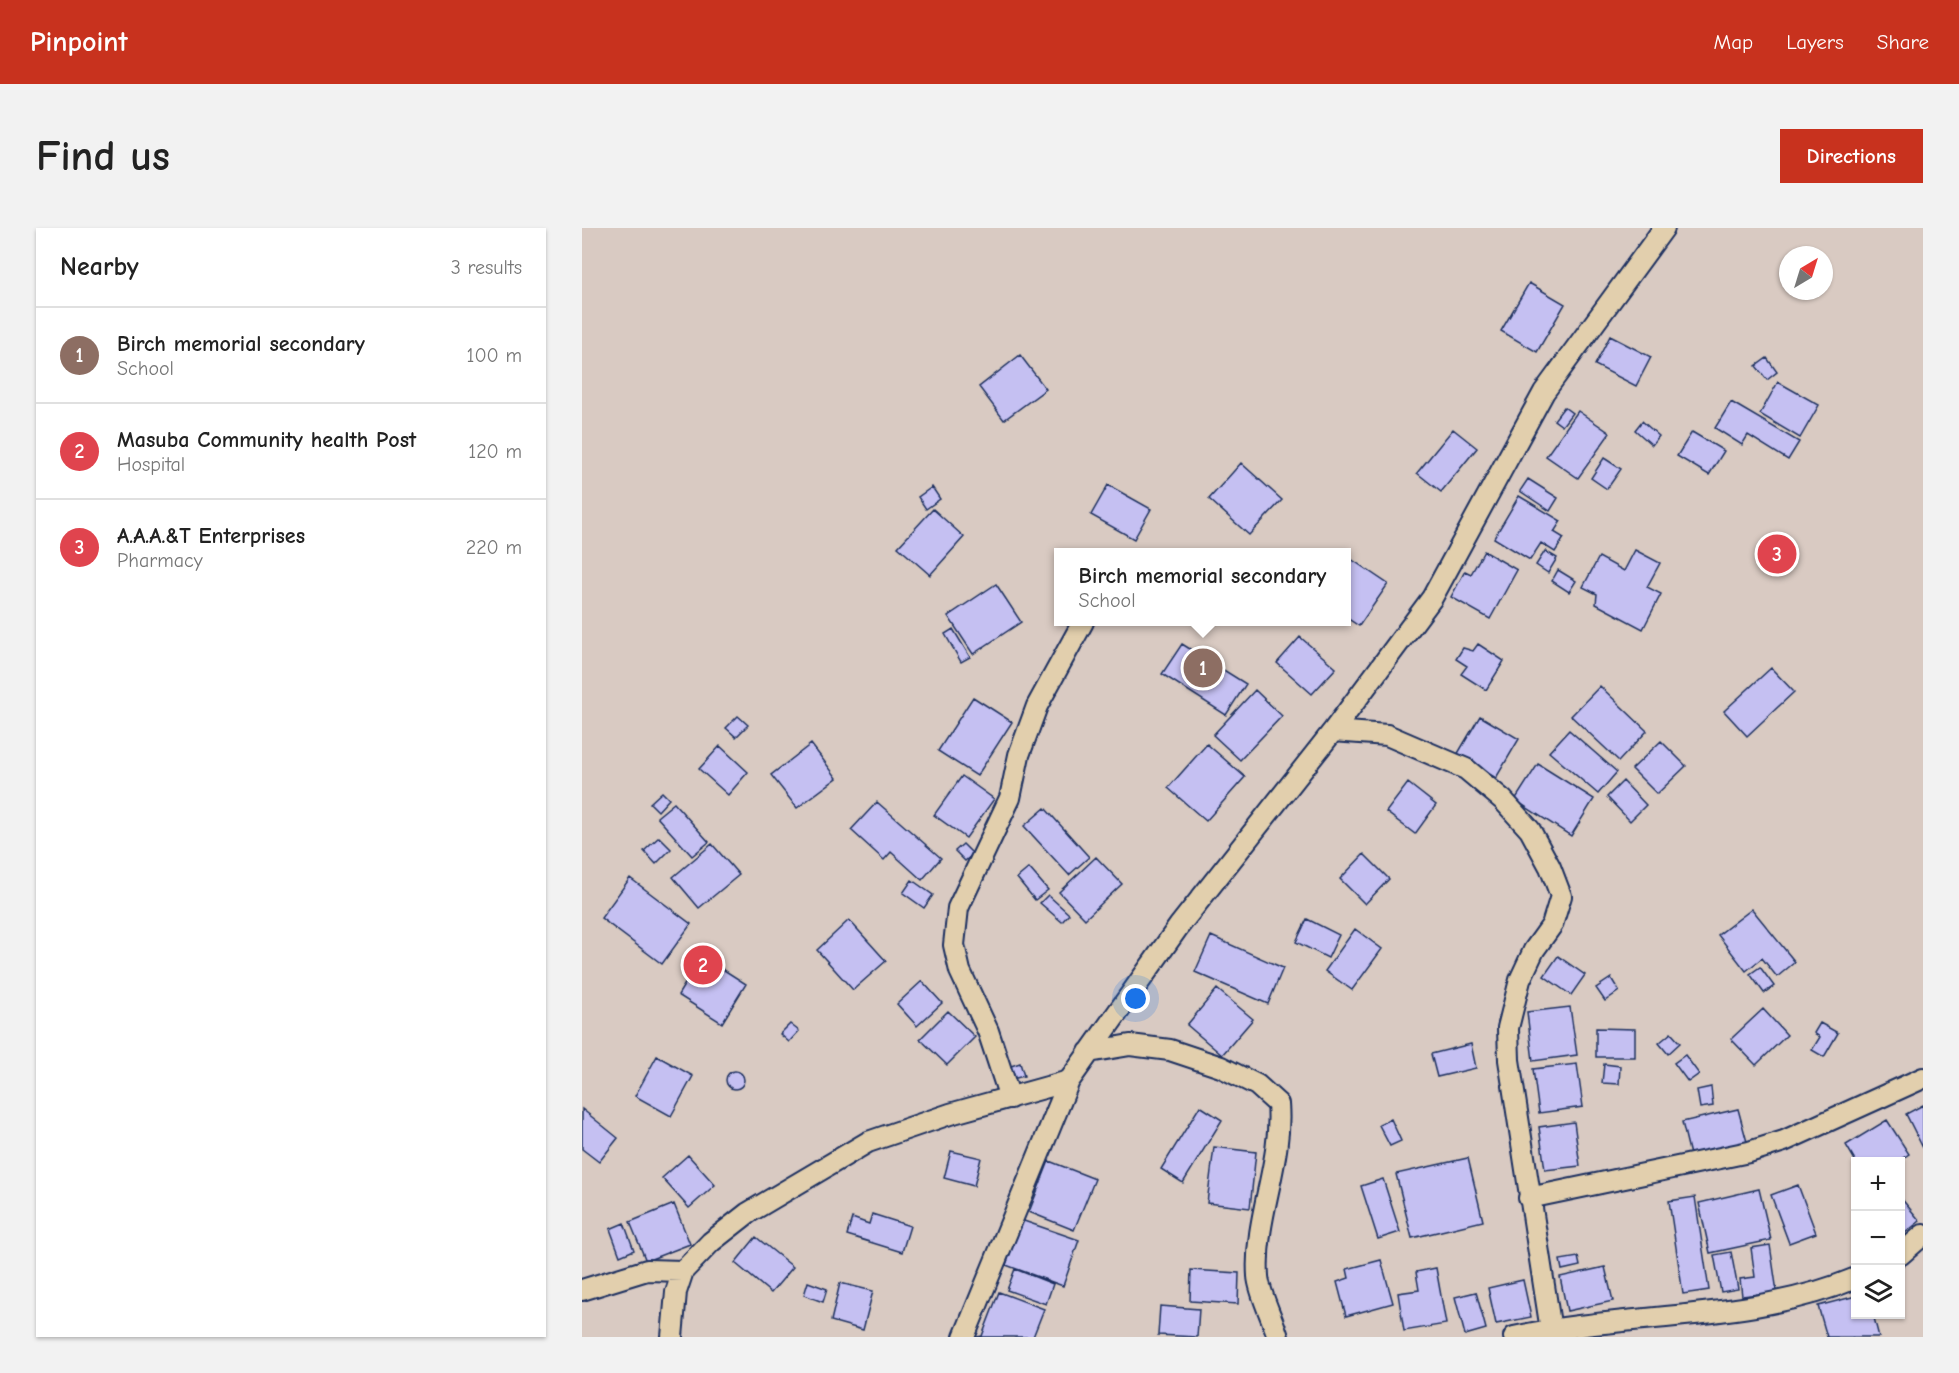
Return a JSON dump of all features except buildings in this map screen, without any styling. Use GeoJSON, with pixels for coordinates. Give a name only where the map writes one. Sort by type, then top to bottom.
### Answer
{"type":"FeatureCollection","features":[{"type":"Feature","properties":{"kind":"street"},"geometry":{"type":"LineString","coordinates":[[964,1337],[1069,1081],[1179,926],[1333,731],[1432,598],[1544,392],[1664,228]]}},
{"type":"Feature","properties":{"kind":"street"},"geometry":{"type":"LineString","coordinates":[[1010,1098],[988,1031],[960,971],[954,945],[958,908],[1010,798],[1019,754],[1037,706],[1080,626]]}},
{"type":"Feature","properties":{"kind":"street"},"geometry":{"type":"LineString","coordinates":[[1333,731],[1387,735],[1466,769],[1503,800],[1530,830],[1550,867],[1561,896],[1552,925],[1534,950],[1520,980],[1508,1028],[1509,1060],[1551,1333]]}},
{"type":"Feature","properties":{"kind":"street"},"geometry":{"type":"LineString","coordinates":[[1089,1052],[1130,1045],[1170,1050],[1221,1067],[1248,1081],[1278,1104],[1280,1126],[1258,1241],[1258,1279],[1278,1337]]}},
{"type":"Feature","properties":{"kind":"street"},"geometry":{"type":"LineString","coordinates":[[1529,1198],[1749,1152],[1784,1140],[1923,1078]]}},
{"type":"Feature","properties":{"kind":"street"},"geometry":{"type":"LineString","coordinates":[[672,1337],[676,1292],[683,1271],[711,1242],[748,1213],[868,1142],[950,1114],[1069,1081]]}},
{"type":"Feature","properties":{"kind":"street"},"geometry":{"type":"LineString","coordinates":[[1905,1251],[1923,1235]]}},
{"type":"Feature","properties":{"kind":"street"},"geometry":{"type":"LineString","coordinates":[[582,1290],[647,1270],[683,1271]]}},
{"type":"Feature","properties":{"kind":"street"},"geometry":{"type":"LineString","coordinates":[[1514,1337],[1774,1303],[1851,1280]]}},
{"type":"Feature","properties":{"kind":"place","name":"A.A.A.&T Enterprises"},"geometry":{"type":"Point","coordinates":[1777,554]}},
{"type":"Feature","properties":{"kind":"place","name":"Birch memorial secondary"},"geometry":{"type":"Point","coordinates":[1203,668]}},
{"type":"Feature","properties":{"kind":"place","name":"Masuba Community health Post"},"geometry":{"type":"Point","coordinates":[703,965]}}]}
